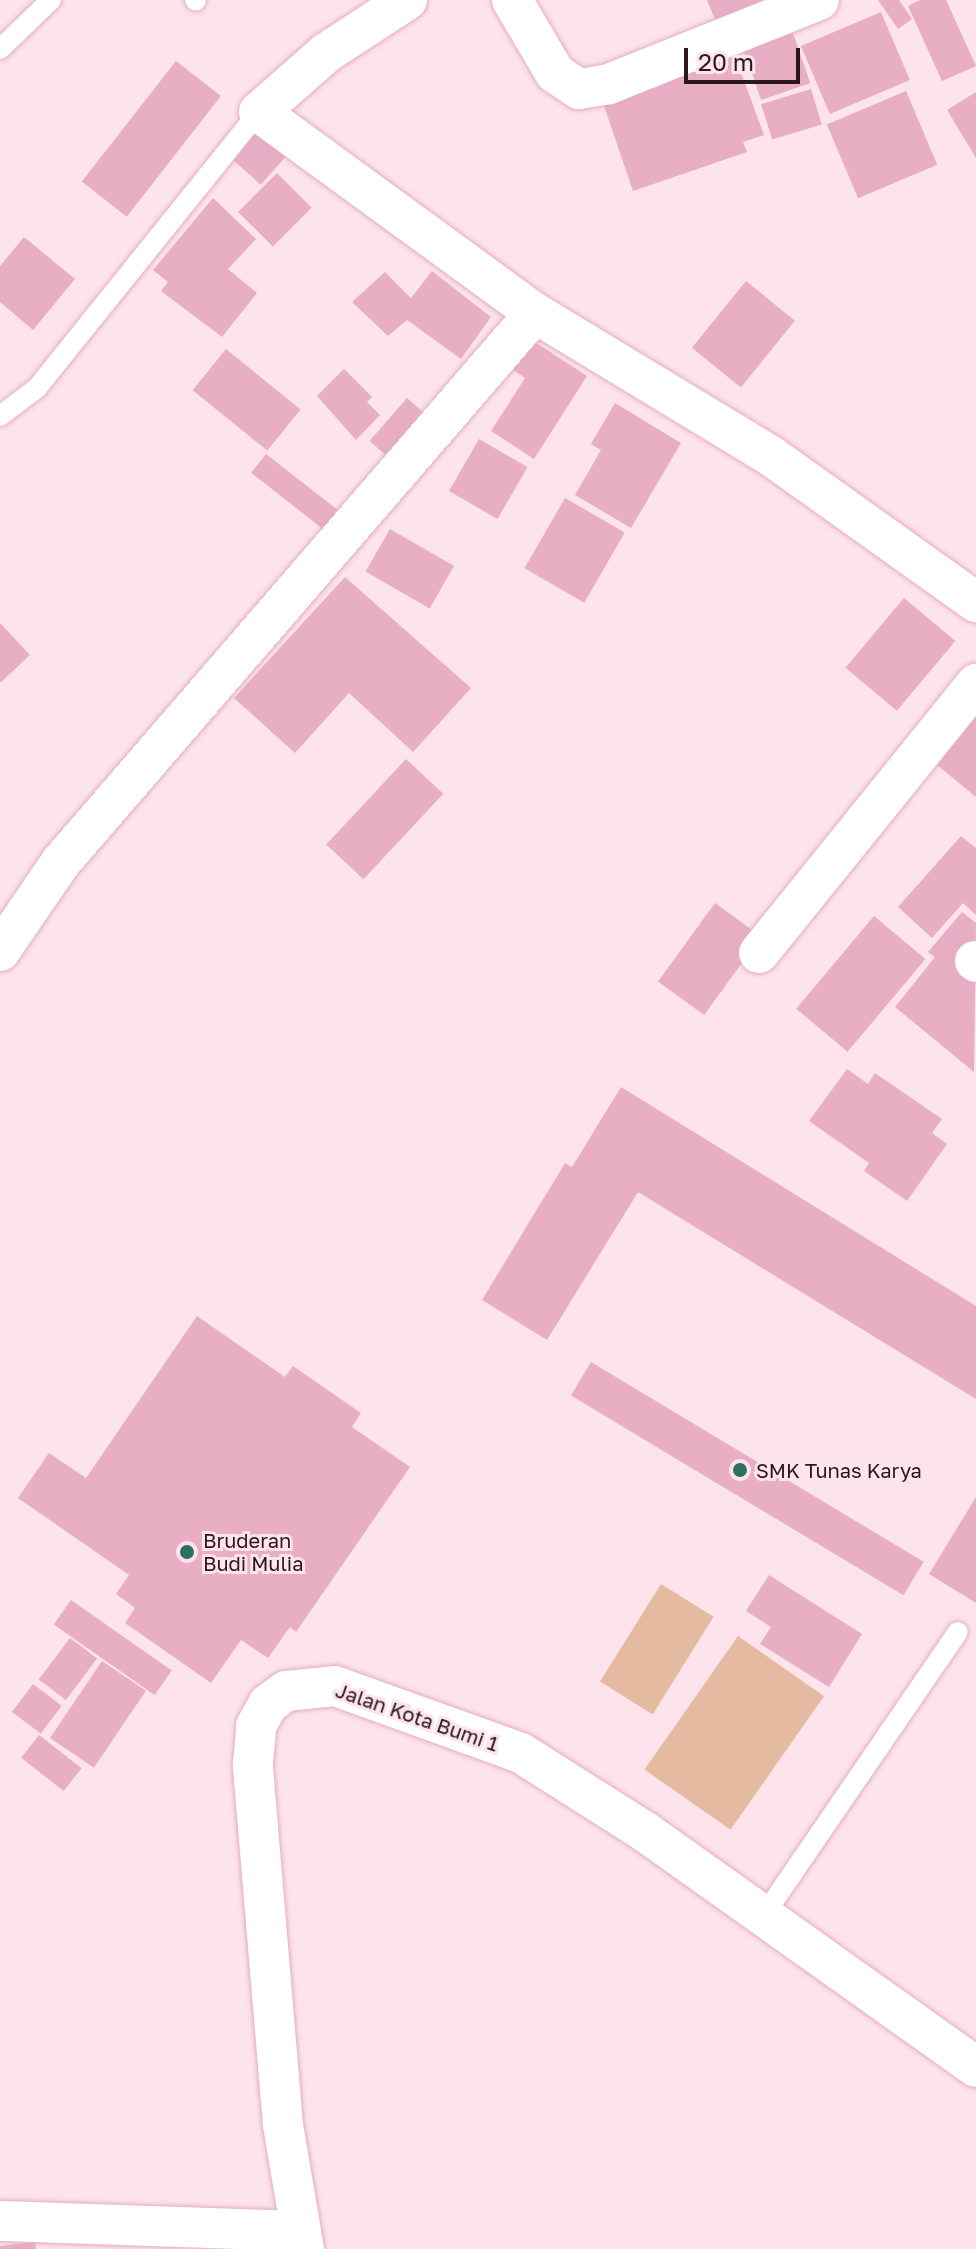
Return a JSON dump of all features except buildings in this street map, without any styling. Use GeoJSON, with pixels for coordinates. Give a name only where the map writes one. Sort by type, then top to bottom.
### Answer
{"type":"FeatureCollection","features":[{"type":"Feature","properties":{"kind":"street"},"geometry":{"type":"LineString","coordinates":[[407,0],[326,53],[259,112],[535,313],[771,456],[976,602]]}},
{"type":"Feature","properties":{"kind":"street"},"geometry":{"type":"LineString","coordinates":[[512,0],[555,73],[579,89],[609,84],[819,0]]}},
{"type":"Feature","properties":{"kind":"street"},"geometry":{"type":"LineString","coordinates":[[0,951],[61,862],[535,313]]}},
{"type":"Feature","properties":{"kind":"street"},"geometry":{"type":"LineString","coordinates":[[759,953],[976,684]]}},
{"type":"Feature","properties":{"kind":"street","name":"Jalan Kota Bumi 1"},"geometry":{"type":"LineString","coordinates":[[303,2240],[283,2125],[253,1764],[256,1726],[268,1704],[286,1691],[335,1686],[521,1753],[764,1915],[976,2067]]}},
{"type":"Feature","properties":{"kind":"street"},"geometry":{"type":"LineString","coordinates":[[0,2221],[303,2240]]}},
{"type":"Feature","properties":{"kind":"lane"},"geometry":{"type":"LineString","coordinates":[[0,49],[51,0]]}},
{"type":"Feature","properties":{"kind":"lane"},"geometry":{"type":"LineString","coordinates":[[0,416],[37,388],[259,112]]}},
{"type":"Feature","properties":{"kind":"lane"},"geometry":{"type":"LineString","coordinates":[[764,1915],[958,1632]]}},
{"type":"Feature","properties":{"kind":"shaded area"},"geometry":{"type":"Polygon","coordinates":[[[661,1584],[714,1617],[653,1714],[600,1682],[661,1584]]]}},
{"type":"Feature","properties":{"kind":"shaded area"},"geometry":{"type":"Polygon","coordinates":[[[738,1636],[824,1696],[731,1830],[645,1770],[738,1636]]]}},
{"type":"Feature","properties":{"kind":"place","name":"SMK Tunas Karya"},"geometry":{"type":"Point","coordinates":[740,1470]}},
{"type":"Feature","properties":{"kind":"place","name":"Bruderan Budi Mulia"},"geometry":{"type":"Point","coordinates":[187,1552]}}]}
